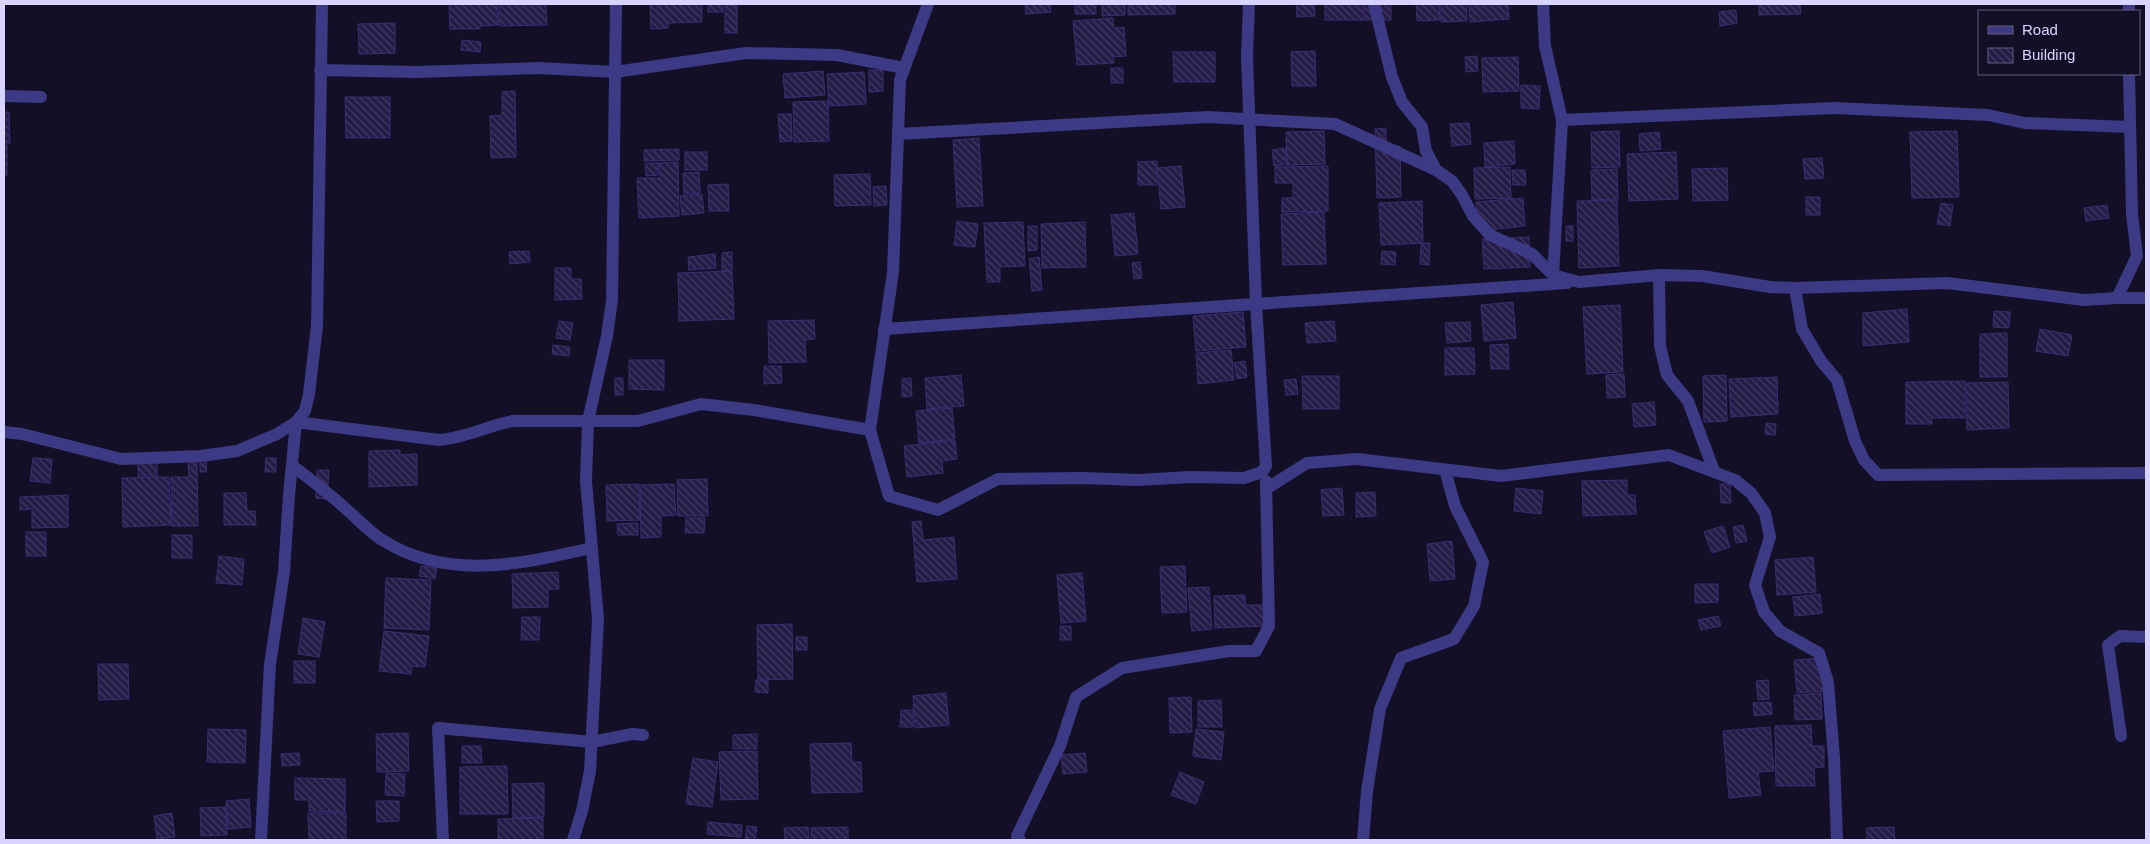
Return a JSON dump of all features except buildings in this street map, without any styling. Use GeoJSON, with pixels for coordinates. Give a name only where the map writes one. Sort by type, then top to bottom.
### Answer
{"type":"FeatureCollection","features":[{"type":"Feature","properties":{"kind":"street"},"geometry":{"type":"LineString","coordinates":[[4,432],[22,434],[121,459],[200,456],[237,451],[277,434],[296,422],[305,410],[309,394],[317,326],[322,4]]}},
{"type":"Feature","properties":{"kind":"street"},"geometry":{"type":"LineString","coordinates":[[573,840],[582,811],[592,742],[598,619],[586,481],[588,421],[607,336],[612,300],[616,4]]}},
{"type":"Feature","properties":{"kind":"street"},"geometry":{"type":"LineString","coordinates":[[928,4],[900,80],[893,272],[870,430],[889,496],[938,510],[998,478],[1138,480],[1244,478],[1262,472],[1266,466]]}},
{"type":"Feature","properties":{"kind":"street"},"geometry":{"type":"LineString","coordinates":[[1020,840],[1016,836],[1060,746],[1076,697],[1122,668],[1229,651],[1256,651],[1269,626],[1266,466],[1256,304],[1247,56],[1249,4]]}},
{"type":"Feature","properties":{"kind":"street"},"geometry":{"type":"LineString","coordinates":[[1374,4],[1392,77],[1402,102],[1422,127],[1426,150],[1436,170]]}},
{"type":"Feature","properties":{"kind":"street"},"geometry":{"type":"LineString","coordinates":[[1543,4],[1545,46],[1562,120],[1553,275]]}},
{"type":"Feature","properties":{"kind":"street"},"geometry":{"type":"LineString","coordinates":[[320,70],[416,72],[538,68],[615,72],[746,53],[837,55],[904,68]]}},
{"type":"Feature","properties":{"kind":"street"},"geometry":{"type":"LineString","coordinates":[[2117,298],[2137,256],[2132,214],[2129,75]]}},
{"type":"Feature","properties":{"kind":"street"},"geometry":{"type":"LineString","coordinates":[[4,96],[41,97]]}},
{"type":"Feature","properties":{"kind":"street"},"geometry":{"type":"LineString","coordinates":[[1562,120],[1834,108],[1988,114],[2025,122],[2130,127]]}},
{"type":"Feature","properties":{"kind":"street"},"geometry":{"type":"LineString","coordinates":[[898,134],[1208,117],[1335,124],[1436,170],[1452,181],[1473,216],[1490,235],[1532,254],[1553,275],[1579,282]]}},
{"type":"Feature","properties":{"kind":"street"},"geometry":{"type":"LineString","coordinates":[[884,329],[1659,275],[1702,276],[1770,287],[1795,288],[1947,282],[2084,300],[2146,298]]}},
{"type":"Feature","properties":{"kind":"street"},"geometry":{"type":"LineString","coordinates":[[1659,275],[1660,346],[1667,376],[1688,401],[1714,471]]}},
{"type":"Feature","properties":{"kind":"street"},"geometry":{"type":"LineString","coordinates":[[1795,288],[1802,329],[1821,361],[1837,380],[1855,441],[1864,460],[1878,475],[2146,473]]}},
{"type":"Feature","properties":{"kind":"street"},"geometry":{"type":"LineString","coordinates":[[296,422],[439,440],[457,439],[494,424],[513,421],[638,421],[701,404],[754,410],[870,430]]}},
{"type":"Feature","properties":{"kind":"street"},"geometry":{"type":"LineString","coordinates":[[261,840],[270,664],[284,572],[296,422]]}},
{"type":"Feature","properties":{"kind":"street"},"geometry":{"type":"LineString","coordinates":[[1266,489],[1307,463],[1357,459],[1501,476],[1669,455],[1735,480],[1750,493],[1765,513],[1770,537],[1755,585],[1764,612],[1780,631],[1819,653],[1828,682],[1834,758],[1837,840]]}},
{"type":"Feature","properties":{"kind":"street"},"geometry":{"type":"LineString","coordinates":[[293,466],[329,493],[382,541],[422,560],[466,566],[501,565],[548,558],[591,548]]}},
{"type":"Feature","properties":{"kind":"street"},"geometry":{"type":"LineString","coordinates":[[1363,840],[1367,791],[1380,709],[1401,658],[1454,639],[1474,606],[1483,562],[1455,506],[1445,470]]}},
{"type":"Feature","properties":{"kind":"street"},"geometry":{"type":"LineString","coordinates":[[2120,736],[2108,644],[2120,636],[2146,637]]}},
{"type":"Feature","properties":{"kind":"street"},"geometry":{"type":"LineString","coordinates":[[443,840],[438,728],[592,742],[632,734],[643,735]]}}]}
